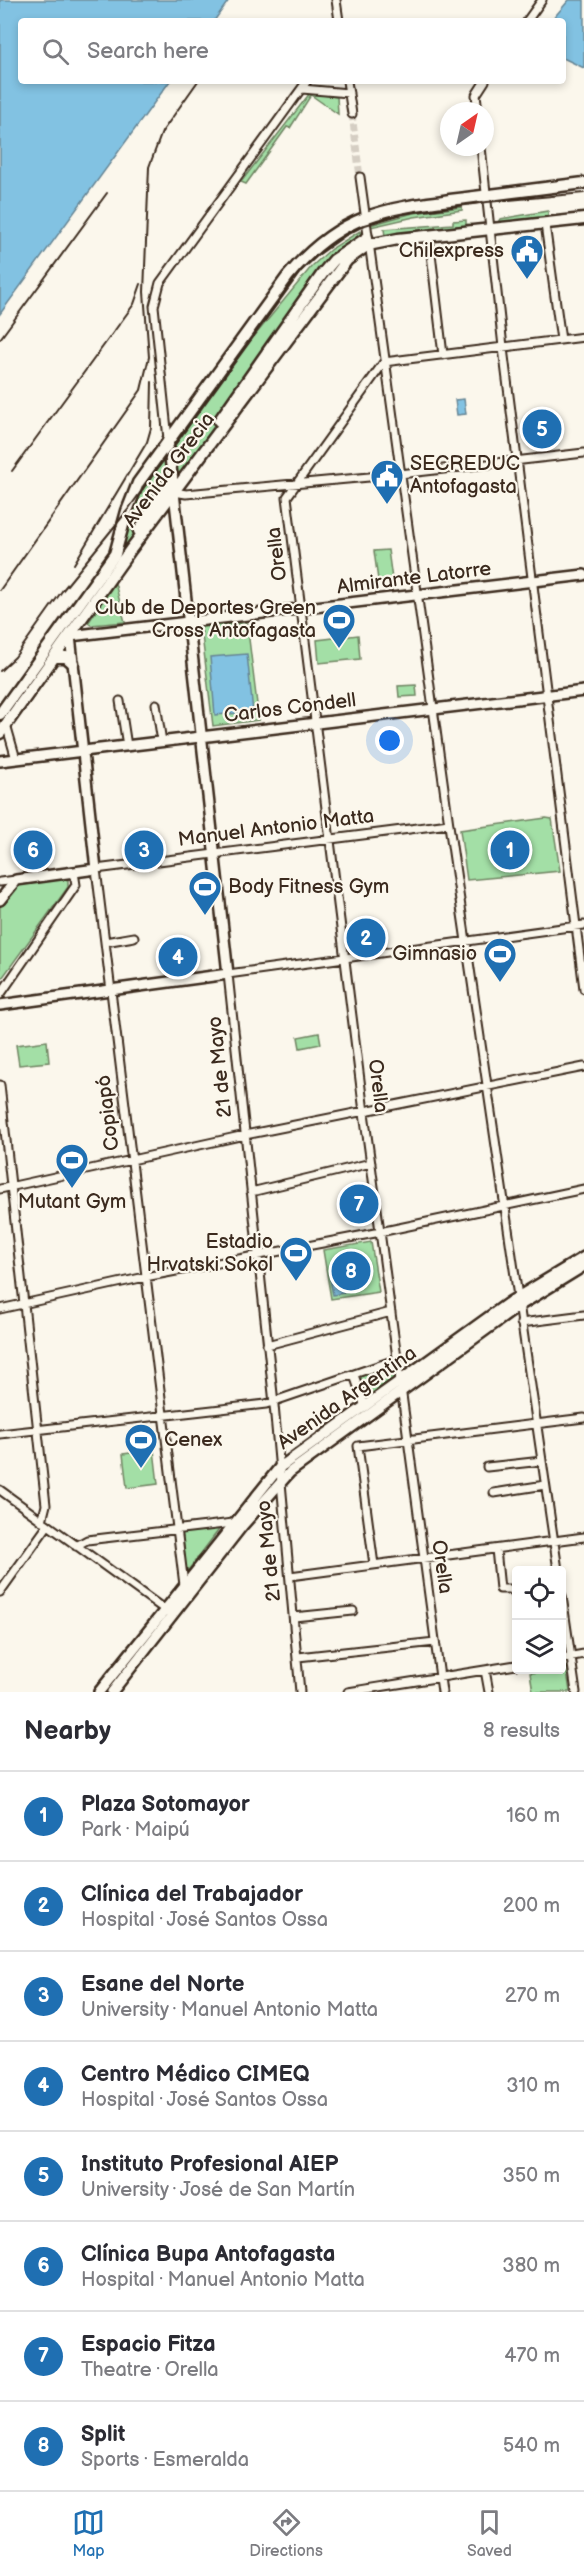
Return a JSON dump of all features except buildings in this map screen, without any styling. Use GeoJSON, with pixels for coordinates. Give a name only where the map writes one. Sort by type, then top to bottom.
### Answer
{"type":"FeatureCollection","features":[{"type":"Feature","properties":{"kind":"highway","name":"Avenida Grecia"},"geometry":{"type":"LineString","coordinates":[[0,714],[115,554],[127,511],[138,483],[288,276],[310,252],[334,233],[364,218],[403,205],[584,183]]}},
{"type":"Feature","properties":{"kind":"highway"},"geometry":{"type":"LineString","coordinates":[[367,242],[584,219]]}},
{"type":"Feature","properties":{"kind":"highway","name":"Avenida Grecia"},"geometry":{"type":"LineString","coordinates":[[2,730],[140,537],[210,446],[341,264],[367,242]]}},
{"type":"Feature","properties":{"kind":"highway"},"geometry":{"type":"LineString","coordinates":[[140,537],[138,529],[172,476]]}},
{"type":"Feature","properties":{"kind":"highway"},"geometry":{"type":"LineString","coordinates":[[54,638],[70,636],[73,613]]}},
{"type":"Feature","properties":{"kind":"highway"},"geometry":{"type":"LineString","coordinates":[[55,657],[66,657],[73,663]]}},
{"type":"Feature","properties":{"kind":"main road","name":"21 de Mayo"},"geometry":{"type":"LineString","coordinates":[[168,440],[228,974]]}},
{"type":"Feature","properties":{"kind":"main road","name":"Almirante Latorre"},"geometry":{"type":"LineString","coordinates":[[70,636],[584,575]]}},
{"type":"Feature","properties":{"kind":"main road","name":"Copiapó"},"geometry":{"type":"LineString","coordinates":[[70,636],[96,869]]}},
{"type":"Feature","properties":{"kind":"main road","name":"Carlos Condell"},"geometry":{"type":"LineString","coordinates":[[0,761],[584,691]]}},
{"type":"Feature","properties":{"kind":"main road","name":"Manuel Antonio Matta"},"geometry":{"type":"LineString","coordinates":[[16,880],[96,869]]}},
{"type":"Feature","properties":{"kind":"main road"},"geometry":{"type":"LineString","coordinates":[[0,900],[16,880]]}},
{"type":"Feature","properties":{"kind":"main road"},"geometry":{"type":"LineString","coordinates":[[0,1005],[228,974]]}},
{"type":"Feature","properties":{"kind":"main road","name":"Avenida Argentina"},"geometry":{"type":"LineString","coordinates":[[112,1692],[281,1480],[315,1451],[401,1386],[584,1257]]}},
{"type":"Feature","properties":{"kind":"main road","name":"Avenida Argentina"},"geometry":{"type":"LineString","coordinates":[[518,1302],[584,1266]]}},
{"type":"Feature","properties":{"kind":"main road","name":"Avenida Argentina"},"geometry":{"type":"LineString","coordinates":[[99,1692],[279,1468],[365,1407],[401,1386]]}},
{"type":"Feature","properties":{"kind":"street"},"geometry":{"type":"LineString","coordinates":[[336,0],[339,18]]}},
{"type":"Feature","properties":{"kind":"street"},"geometry":{"type":"LineString","coordinates":[[529,18],[542,0]]}},
{"type":"Feature","properties":{"kind":"street"},"geometry":{"type":"LineString","coordinates":[[168,440],[154,306],[160,283],[305,84]]}},
{"type":"Feature","properties":{"kind":"street"},"geometry":{"type":"LineString","coordinates":[[348,84],[352,114]]}},
{"type":"Feature","properties":{"kind":"street"},"geometry":{"type":"LineString","coordinates":[[477,102],[476,95],[483,84]]}},
{"type":"Feature","properties":{"kind":"street"},"geometry":{"type":"LineString","coordinates":[[302,89],[349,93]]}},
{"type":"Feature","properties":{"kind":"street"},"geometry":{"type":"LineString","coordinates":[[482,156],[517,460],[580,926],[584,989]]}},
{"type":"Feature","properties":{"kind":"street"},"geometry":{"type":"LineString","coordinates":[[360,177],[367,242],[486,1086],[557,1566]]}},
{"type":"Feature","properties":{"kind":"street"},"geometry":{"type":"LineString","coordinates":[[545,224],[561,340]]}},
{"type":"Feature","properties":{"kind":"street"},"geometry":{"type":"LineString","coordinates":[[429,237],[443,355]]}},
{"type":"Feature","properties":{"kind":"street"},"geometry":{"type":"LineString","coordinates":[[295,485],[384,362],[584,337]]}},
{"type":"Feature","properties":{"kind":"street"},"geometry":{"type":"LineString","coordinates":[[174,492],[186,495],[295,485],[584,453]]}},
{"type":"Feature","properties":{"kind":"street","name":"Orella"},"geometry":{"type":"LineString","coordinates":[[295,485],[288,497],[301,609],[364,1112],[442,1692]]}},
{"type":"Feature","properties":{"kind":"street"},"geometry":{"type":"LineString","coordinates":[[120,701],[127,746]]}},
{"type":"Feature","properties":{"kind":"street"},"geometry":{"type":"LineString","coordinates":[[156,704],[162,742]]}},
{"type":"Feature","properties":{"kind":"street","name":"Avenida Grecia"},"geometry":{"type":"LineString","coordinates":[[2,730],[16,759]]}},
{"type":"Feature","properties":{"kind":"street","name":"Manuel Antonio Matta"},"geometry":{"type":"LineString","coordinates":[[96,869],[449,824]]}},
{"type":"Feature","properties":{"kind":"street","name":"Copiapó"},"geometry":{"type":"LineString","coordinates":[[96,869],[184,1584]]}},
{"type":"Feature","properties":{"kind":"street"},"geometry":{"type":"LineString","coordinates":[[0,995],[76,885],[74,872]]}},
{"type":"Feature","properties":{"kind":"street","name":"Manuel Antonio Matta"},"geometry":{"type":"LineString","coordinates":[[0,882],[16,880]]}},
{"type":"Feature","properties":{"kind":"street"},"geometry":{"type":"LineString","coordinates":[[228,974],[580,926]]}},
{"type":"Feature","properties":{"kind":"street"},"geometry":{"type":"LineString","coordinates":[[105,942],[135,937]]}},
{"type":"Feature","properties":{"kind":"street","name":"21 de Mayo"},"geometry":{"type":"LineString","coordinates":[[228,974],[281,1480],[300,1692]]}},
{"type":"Feature","properties":{"kind":"street"},"geometry":{"type":"LineString","coordinates":[[0,1189],[245,1135],[584,1067]]}},
{"type":"Feature","properties":{"kind":"street"},"geometry":{"type":"LineString","coordinates":[[0,1084],[46,1505],[45,1523],[0,1592]]}},
{"type":"Feature","properties":{"kind":"street"},"geometry":{"type":"LineString","coordinates":[[251,1192],[371,1163]]}},
{"type":"Feature","properties":{"kind":"street"},"geometry":{"type":"LineString","coordinates":[[0,1309],[145,1277],[584,1190]]}},
{"type":"Feature","properties":{"kind":"street"},"geometry":{"type":"LineString","coordinates":[[267,1345],[391,1312]]}},
{"type":"Feature","properties":{"kind":"street"},"geometry":{"type":"LineString","coordinates":[[521,1323],[584,1315]]}},
{"type":"Feature","properties":{"kind":"street"},"geometry":{"type":"LineString","coordinates":[[0,1434],[273,1402],[398,1359]]}},
{"type":"Feature","properties":{"kind":"street"},"geometry":{"type":"LineString","coordinates":[[354,1375],[365,1407]]}},
{"type":"Feature","properties":{"kind":"street"},"geometry":{"type":"LineString","coordinates":[[375,1565],[358,1446],[584,1418]]}},
{"type":"Feature","properties":{"kind":"street"},"geometry":{"type":"LineString","coordinates":[[315,1451],[333,1448]]}},
{"type":"Feature","properties":{"kind":"street"},"geometry":{"type":"LineString","coordinates":[[487,1467],[542,1461]]}},
{"type":"Feature","properties":{"kind":"street"},"geometry":{"type":"LineString","coordinates":[[494,1493],[545,1485]]}},
{"type":"Feature","properties":{"kind":"street"},"geometry":{"type":"LineString","coordinates":[[0,1490],[173,1616]]}},
{"type":"Feature","properties":{"kind":"street"},"geometry":{"type":"LineString","coordinates":[[76,1546],[87,1540],[233,1523]]}},
{"type":"Feature","properties":{"kind":"street"},"geometry":{"type":"LineString","coordinates":[[290,1576],[584,1537]]}},
{"type":"Feature","properties":{"kind":"street"},"geometry":{"type":"LineString","coordinates":[[496,1549],[500,1589],[512,1590]]}},
{"type":"Feature","properties":{"kind":"street"},"geometry":{"type":"LineString","coordinates":[[294,1617],[353,1611]]}},
{"type":"Feature","properties":{"kind":"street"},"geometry":{"type":"LineString","coordinates":[[565,1620],[576,1692]]}},
{"type":"Feature","properties":{"kind":"street"},"geometry":{"type":"LineString","coordinates":[[298,1658],[435,1642]]}},
{"type":"Feature","properties":{"kind":"street"},"geometry":{"type":"LineString","coordinates":[[566,1657],[584,1654]]}},
{"type":"Feature","properties":{"kind":"street"},"geometry":{"type":"LineString","coordinates":[[348,1692],[391,1689],[440,1677],[512,1666]]}},
{"type":"Feature","properties":{"kind":"street"},"geometry":{"type":"LineString","coordinates":[[485,1670],[489,1692]]}},
{"type":"Feature","properties":{"kind":"green space"},"geometry":{"type":"Polygon","coordinates":[[[310,93],[337,97],[338,114],[311,95],[290,128],[287,127],[246,184],[241,182],[310,93]]]}},
{"type":"Feature","properties":{"kind":"green space"},"geometry":{"type":"Polygon","coordinates":[[[462,207],[462,210],[414,217],[371,227],[370,225],[413,213],[462,207]]]}},
{"type":"Feature","properties":{"kind":"green space"},"geometry":{"type":"Polygon","coordinates":[[[548,211],[548,218],[497,224],[500,219],[548,211]]]}},
{"type":"Feature","properties":{"kind":"green space"},"geometry":{"type":"Polygon","coordinates":[[[466,220],[466,224],[474,225],[385,236],[384,229],[453,224],[453,221],[466,220]]]}},
{"type":"Feature","properties":{"kind":"green space"},"geometry":{"type":"Polygon","coordinates":[[[360,231],[362,243],[334,266],[131,549],[124,542],[135,502],[146,475],[174,434],[312,266],[331,249],[360,231]]]}},
{"type":"Feature","properties":{"kind":"green space"},"geometry":{"type":"Polygon","coordinates":[[[388,550],[392,579],[378,580],[374,551],[388,550]]]}},
{"type":"Feature","properties":{"kind":"green space"},"geometry":{"type":"Polygon","coordinates":[[[115,583],[125,622],[91,625],[88,623],[115,583]]]}},
{"type":"Feature","properties":{"kind":"green space"},"geometry":{"type":"Polygon","coordinates":[[[247,623],[259,720],[213,726],[201,627],[247,623]]]}},
{"type":"Feature","properties":{"kind":"green space","name":"Club de Deportes Green Cross Antofagasta"},"geometry":{"type":"Polygon","coordinates":[[[358,635],[360,659],[319,663],[317,640],[358,635]]]}},
{"type":"Feature","properties":{"kind":"green space"},"geometry":{"type":"Polygon","coordinates":[[[416,685],[417,696],[399,697],[398,686],[416,685]]]}},
{"type":"Feature","properties":{"kind":"green space"},"geometry":{"type":"Polygon","coordinates":[[[552,819],[560,871],[467,880],[460,830],[552,819]]]}},
{"type":"Feature","properties":{"kind":"green space"},"geometry":{"type":"Polygon","coordinates":[[[63,876],[68,879],[68,887],[0,981],[0,906],[17,882],[63,876]]]}},
{"type":"Feature","properties":{"kind":"green space"},"geometry":{"type":"Polygon","coordinates":[[[319,1033],[321,1044],[300,1048],[298,1037],[319,1033]]]}},
{"type":"Feature","properties":{"kind":"green space"},"geometry":{"type":"Polygon","coordinates":[[[47,1041],[49,1062],[19,1065],[16,1045],[47,1041]]]}},
{"type":"Feature","properties":{"kind":"green space"},"geometry":{"type":"Polygon","coordinates":[[[371,1242],[379,1292],[331,1299],[323,1250],[371,1242]]]}},
{"type":"Feature","properties":{"kind":"green space"},"geometry":{"type":"Polygon","coordinates":[[[391,1365],[396,1367],[397,1377],[369,1401],[360,1382],[362,1375],[391,1365]]]}},
{"type":"Feature","properties":{"kind":"green space","name":"Cenex"},"geometry":{"type":"Polygon","coordinates":[[[154,1450],[158,1484],[127,1488],[123,1454],[154,1450]]]}},
{"type":"Feature","properties":{"kind":"green space"},"geometry":{"type":"Polygon","coordinates":[[[221,1527],[186,1573],[182,1531],[221,1527]]]}},
{"type":"Feature","properties":{"kind":"green space"},"geometry":{"type":"Polygon","coordinates":[[[566,1666],[570,1692],[533,1692],[530,1674],[566,1674],[566,1666]]]}},
{"type":"Feature","properties":{"kind":"water"},"geometry":{"type":"Polygon","coordinates":[[[0,0],[229,0],[216,18],[18,18],[18,84],[168,84],[0,314],[0,0]]]}},
{"type":"Feature","properties":{"kind":"water"},"geometry":{"type":"Polygon","coordinates":[[[569,0],[584,0],[584,68],[566,59],[566,18],[554,18],[569,0]]]}},
{"type":"Feature","properties":{"kind":"water"},"geometry":{"type":"Polygon","coordinates":[[[464,399],[466,414],[457,415],[455,400],[464,399]]]}},
{"type":"Feature","properties":{"kind":"water"},"geometry":{"type":"Polygon","coordinates":[[[247,654],[253,712],[215,715],[210,657],[247,654]]]}},
{"type":"Feature","properties":{"kind":"water"},"geometry":{"type":"Polygon","coordinates":[[[340,1271],[344,1293],[333,1295],[329,1273],[340,1271]]]}},
{"type":"Feature","properties":{"kind":"tunnel"},"geometry":{"type":"LineString","coordinates":[[352,114],[360,177]]}},
{"type":"Feature","properties":{"kind":"railway"},"geometry":{"type":"LineString","coordinates":[[0,590],[141,390],[149,357],[144,292],[149,167],[162,132],[196,84]]}},
{"type":"Feature","properties":{"kind":"railway"},"geometry":{"type":"LineString","coordinates":[[0,339],[107,193]]}},
{"type":"Feature","properties":{"kind":"railway"},"geometry":{"type":"LineString","coordinates":[[0,671],[15,657],[62,591],[127,511],[301,271],[318,255],[365,225],[402,214],[487,202],[584,193]]}},
{"type":"Feature","properties":{"kind":"railway"},"geometry":{"type":"LineString","coordinates":[[12,471],[134,304],[141,284]]}},
{"type":"Feature","properties":{"kind":"railway"},"geometry":{"type":"LineString","coordinates":[[74,564],[147,442],[151,428],[152,382]]}},
{"type":"Feature","properties":{"kind":"place","name":"Chilexpress"},"geometry":{"type":"Point","coordinates":[527,280]}},
{"type":"Feature","properties":{"kind":"place","name":"Instituto Profesional AIEP"},"geometry":{"type":"Point","coordinates":[542,429]}},
{"type":"Feature","properties":{"kind":"place","name":"SECREDUC Antofagasta"},"geometry":{"type":"Point","coordinates":[387,505]}},
{"type":"Feature","properties":{"kind":"place","name":"Club de Deportes Green Cross Antofagasta"},"geometry":{"type":"Point","coordinates":[339,649]}},
{"type":"Feature","properties":{"kind":"place","name":"Clínica Bupa Antofagasta"},"geometry":{"type":"Point","coordinates":[33,850]}},
{"type":"Feature","properties":{"kind":"place","name":"Esane del Norte"},"geometry":{"type":"Point","coordinates":[144,850]}},
{"type":"Feature","properties":{"kind":"place","name":"Plaza Sotomayor"},"geometry":{"type":"Point","coordinates":[510,850]}},
{"type":"Feature","properties":{"kind":"place","name":"Body Fitness Gym"},"geometry":{"type":"Point","coordinates":[205,916]}},
{"type":"Feature","properties":{"kind":"place","name":"Clínica del Trabajador"},"geometry":{"type":"Point","coordinates":[366,938]}},
{"type":"Feature","properties":{"kind":"place","name":"Centro Médico CIMEQ"},"geometry":{"type":"Point","coordinates":[178,957]}},
{"type":"Feature","properties":{"kind":"place","name":"Gimnasio"},"geometry":{"type":"Point","coordinates":[500,983]}},
{"type":"Feature","properties":{"kind":"place","name":"Mutant Gym"},"geometry":{"type":"Point","coordinates":[72,1189]}},
{"type":"Feature","properties":{"kind":"place","name":"Espacio Fitza"},"geometry":{"type":"Point","coordinates":[359,1204]}},
{"type":"Feature","properties":{"kind":"place","name":"Split"},"geometry":{"type":"Point","coordinates":[351,1271]}},
{"type":"Feature","properties":{"kind":"place","name":"Estadio Hrvatski Sokol"},"geometry":{"type":"Point","coordinates":[296,1282]}},
{"type":"Feature","properties":{"kind":"place","name":"Cenex"},"geometry":{"type":"Point","coordinates":[141,1469]}}]}
